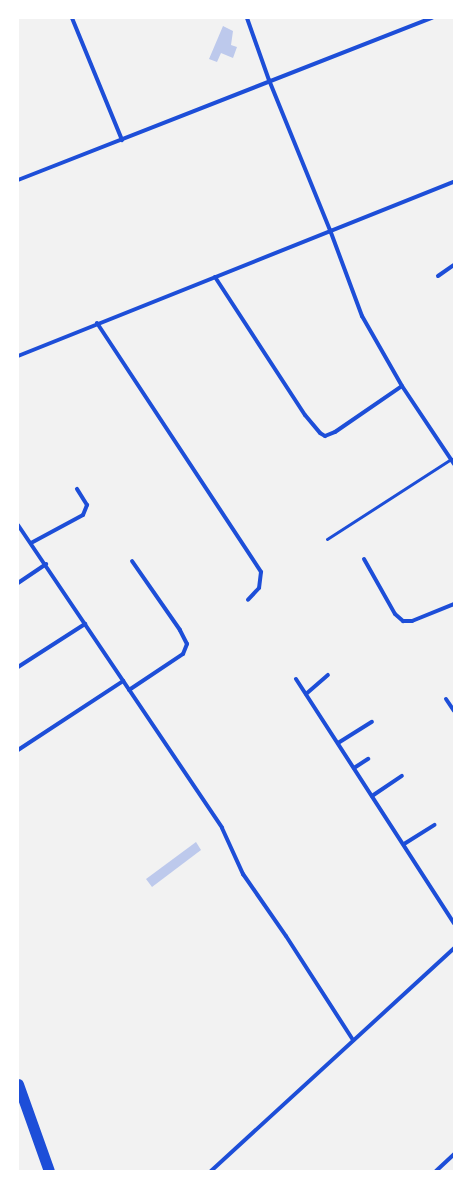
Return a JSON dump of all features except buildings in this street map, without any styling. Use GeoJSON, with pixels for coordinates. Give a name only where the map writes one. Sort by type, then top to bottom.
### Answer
{"type":"FeatureCollection","features":[{"type":"Feature","properties":{"kind":"highway"},"geometry":{"type":"LineString","coordinates":[[18,1084],[49,1171]]}},
{"type":"Feature","properties":{"kind":"street"},"geometry":{"type":"LineString","coordinates":[[72,18],[122,140]]}},
{"type":"Feature","properties":{"kind":"street"},"geometry":{"type":"LineString","coordinates":[[247,18],[269,80],[330,230],[362,316],[402,386],[454,464]]}},
{"type":"Feature","properties":{"kind":"street"},"geometry":{"type":"LineString","coordinates":[[18,180],[122,140],[269,80],[432,18]]}},
{"type":"Feature","properties":{"kind":"street"},"geometry":{"type":"LineString","coordinates":[[18,356],[330,230],[454,182]]}},
{"type":"Feature","properties":{"kind":"street"},"geometry":{"type":"LineString","coordinates":[[438,276],[454,265]]}},
{"type":"Feature","properties":{"kind":"street"},"geometry":{"type":"LineString","coordinates":[[215,277],[305,415],[320,433],[326,436],[335,432],[402,386]]}},
{"type":"Feature","properties":{"kind":"street"},"geometry":{"type":"LineString","coordinates":[[97,323],[261,572],[259,588],[248,600]]}},
{"type":"Feature","properties":{"kind":"street"},"geometry":{"type":"LineString","coordinates":[[31,543],[83,514],[87,505],[77,488]]}},
{"type":"Feature","properties":{"kind":"street"},"geometry":{"type":"LineString","coordinates":[[18,525],[46,564],[222,828],[243,874],[286,936],[353,1040]]}},
{"type":"Feature","properties":{"kind":"street"},"geometry":{"type":"LineString","coordinates":[[364,559],[395,614],[403,621],[412,621],[454,604]]}},
{"type":"Feature","properties":{"kind":"street"},"geometry":{"type":"LineString","coordinates":[[129,690],[183,654],[187,644],[180,630],[132,561]]}},
{"type":"Feature","properties":{"kind":"street"},"geometry":{"type":"LineString","coordinates":[[18,583],[46,564]]}},
{"type":"Feature","properties":{"kind":"street"},"geometry":{"type":"LineString","coordinates":[[18,668],[85,624]]}},
{"type":"Feature","properties":{"kind":"street"},"geometry":{"type":"LineString","coordinates":[[306,694],[328,675]]}},
{"type":"Feature","properties":{"kind":"street"},"geometry":{"type":"LineString","coordinates":[[296,679],[454,922]]}},
{"type":"Feature","properties":{"kind":"street"},"geometry":{"type":"LineString","coordinates":[[18,750],[123,681]]}},
{"type":"Feature","properties":{"kind":"street"},"geometry":{"type":"LineString","coordinates":[[446,699],[454,711]]}},
{"type":"Feature","properties":{"kind":"street"},"geometry":{"type":"LineString","coordinates":[[338,743],[372,722]]}},
{"type":"Feature","properties":{"kind":"street"},"geometry":{"type":"LineString","coordinates":[[354,768],[368,759]]}},
{"type":"Feature","properties":{"kind":"street"},"geometry":{"type":"LineString","coordinates":[[372,796],[402,776]]}},
{"type":"Feature","properties":{"kind":"street"},"geometry":{"type":"LineString","coordinates":[[404,844],[434,825]]}},
{"type":"Feature","properties":{"kind":"street"},"geometry":{"type":"LineString","coordinates":[[211,1171],[454,948]]}},
{"type":"Feature","properties":{"kind":"street"},"geometry":{"type":"LineString","coordinates":[[436,1171],[454,1154]]}},
{"type":"Feature","properties":{"kind":"lane"},"geometry":{"type":"LineString","coordinates":[[327,539],[451,459]]}}]}
